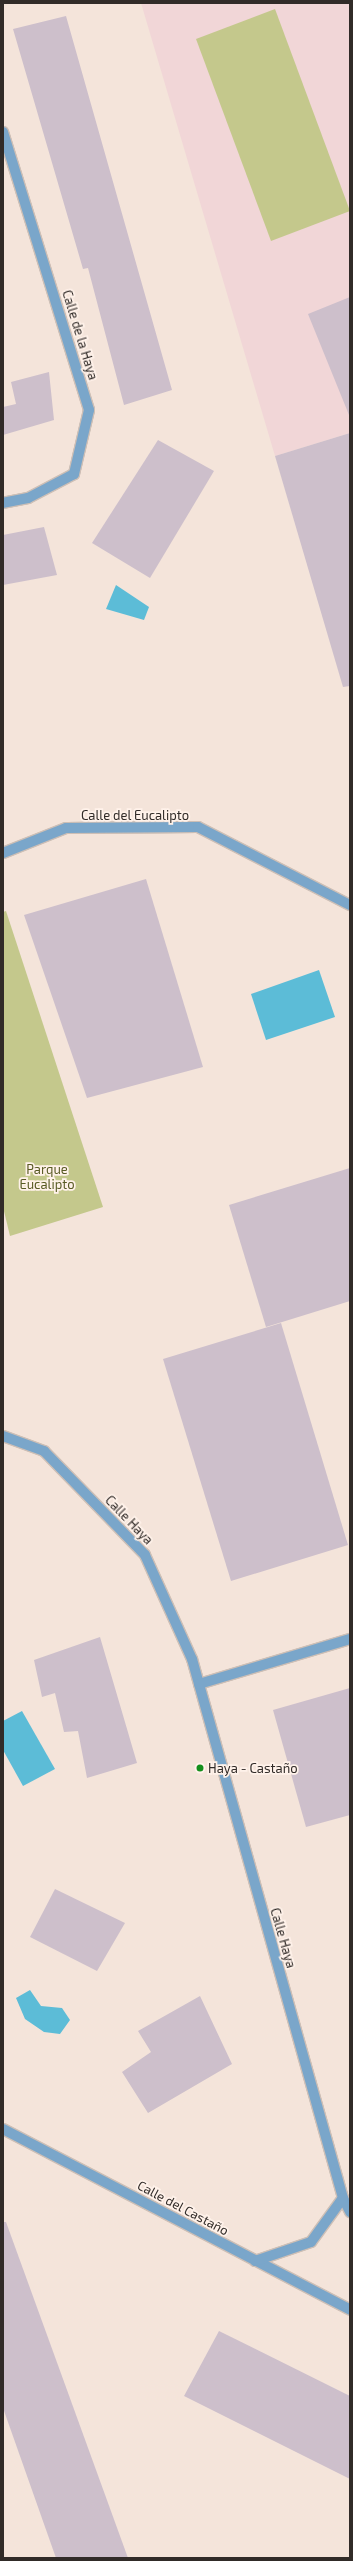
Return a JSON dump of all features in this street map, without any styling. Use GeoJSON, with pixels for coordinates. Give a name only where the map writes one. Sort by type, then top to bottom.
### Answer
{"type":"FeatureCollection","features":[{"type":"Feature","properties":{"kind":"street","name":"Calle de la Haya"},"geometry":{"type":"LineString","coordinates":[[3,132],[89,410],[74,474],[28,498],[3,503]]}},
{"type":"Feature","properties":{"kind":"street","name":"Calle del Eucalipto"},"geometry":{"type":"LineString","coordinates":[[3,853],[66,828],[198,827],[350,904]]}},
{"type":"Feature","properties":{"kind":"street","name":"Calle Haya"},"geometry":{"type":"LineString","coordinates":[[3,1436],[44,1451],[145,1554],[192,1660],[343,2198],[350,2212]]}},
{"type":"Feature","properties":{"kind":"street"},"geometry":{"type":"LineString","coordinates":[[199,1684],[350,1639]]}},
{"type":"Feature","properties":{"kind":"street","name":"Calle del Castaño"},"geometry":{"type":"LineString","coordinates":[[3,2129],[350,2310]]}},
{"type":"Feature","properties":{"kind":"street"},"geometry":{"type":"LineString","coordinates":[[255,2261],[311,2242],[343,2198]]}},
{"type":"Feature","properties":{"kind":"shaded area"},"geometry":{"type":"Polygon","coordinates":[[[141,3],[350,3],[350,433],[275,456],[141,3]]]}},
{"type":"Feature","properties":{"kind":"green space"},"geometry":{"type":"Polygon","coordinates":[[[275,9],[350,211],[271,241],[196,39],[275,9]]]}},
{"type":"Feature","properties":{"kind":"green space","name":"Parque Eucalipto"},"geometry":{"type":"Polygon","coordinates":[[[6,911],[103,1207],[10,1236],[3,1207],[3,912],[6,911]]]}},
{"type":"Feature","properties":{"kind":"water"},"geometry":{"type":"Polygon","coordinates":[[[116,585],[149,607],[144,620],[106,609],[116,585]]]}},
{"type":"Feature","properties":{"kind":"water"},"geometry":{"type":"Polygon","coordinates":[[[319,970],[335,1017],[266,1040],[251,994],[319,970]]]}},
{"type":"Feature","properties":{"kind":"water"},"geometry":{"type":"Polygon","coordinates":[[[22,1711],[55,1769],[23,1786],[3,1750],[3,1721],[22,1711]]]}},
{"type":"Feature","properties":{"kind":"water"},"geometry":{"type":"Polygon","coordinates":[[[30,1990],[41,2006],[62,2008],[70,2020],[60,2034],[44,2032],[25,2019],[16,1998],[30,1990]]]}},
{"type":"Feature","properties":{"kind":"building"},"geometry":{"type":"Polygon","coordinates":[[[66,16],[172,390],[124,405],[88,268],[83,269],[13,29],[66,16]]]}},
{"type":"Feature","properties":{"kind":"building"},"geometry":{"type":"Polygon","coordinates":[[[350,297],[350,415],[349,415],[308,314],[350,297]]]}},
{"type":"Feature","properties":{"kind":"building"},"geometry":{"type":"Polygon","coordinates":[[[49,372],[54,420],[3,435],[3,407],[16,404],[11,382],[49,372]]]}},
{"type":"Feature","properties":{"kind":"building"},"geometry":{"type":"Polygon","coordinates":[[[350,433],[350,686],[343,687],[275,456],[350,433]]]}},
{"type":"Feature","properties":{"kind":"building"},"geometry":{"type":"Polygon","coordinates":[[[158,440],[214,471],[150,578],[92,543],[158,440]]]}},
{"type":"Feature","properties":{"kind":"building"},"geometry":{"type":"Polygon","coordinates":[[[44,527],[57,575],[3,585],[3,535],[44,527]]]}},
{"type":"Feature","properties":{"kind":"building"},"geometry":{"type":"Polygon","coordinates":[[[146,879],[203,1067],[87,1098],[24,915],[146,879]]]}},
{"type":"Feature","properties":{"kind":"building"},"geometry":{"type":"Polygon","coordinates":[[[350,1168],[350,1301],[266,1327],[229,1205],[350,1168]]]}},
{"type":"Feature","properties":{"kind":"building"},"geometry":{"type":"Polygon","coordinates":[[[281,1323],[348,1545],[231,1581],[163,1359],[281,1323]]]}},
{"type":"Feature","properties":{"kind":"building"},"geometry":{"type":"Polygon","coordinates":[[[100,1637],[137,1763],[87,1778],[78,1731],[64,1732],[55,1693],[42,1697],[34,1660],[100,1637]]]}},
{"type":"Feature","properties":{"kind":"building"},"geometry":{"type":"Polygon","coordinates":[[[350,1688],[350,1815],[306,1827],[273,1710],[350,1688]]]}},
{"type":"Feature","properties":{"kind":"building"},"geometry":{"type":"Polygon","coordinates":[[[55,1889],[125,1923],[97,1971],[30,1937],[55,1889]]]}},
{"type":"Feature","properties":{"kind":"building"},"geometry":{"type":"Polygon","coordinates":[[[200,1996],[232,2064],[148,2113],[122,2072],[151,2052],[138,2031],[200,1996]]]}},
{"type":"Feature","properties":{"kind":"building"},"geometry":{"type":"Polygon","coordinates":[[[3,2222],[6,2222],[128,2558],[56,2558],[3,2408],[3,2222]]]}},
{"type":"Feature","properties":{"kind":"building"},"geometry":{"type":"Polygon","coordinates":[[[219,2331],[350,2396],[350,2479],[184,2396],[219,2331]]]}},
{"type":"Feature","properties":{"kind":"place","name":"Haya - Castaño"},"geometry":{"type":"Point","coordinates":[200,1768]}}]}
